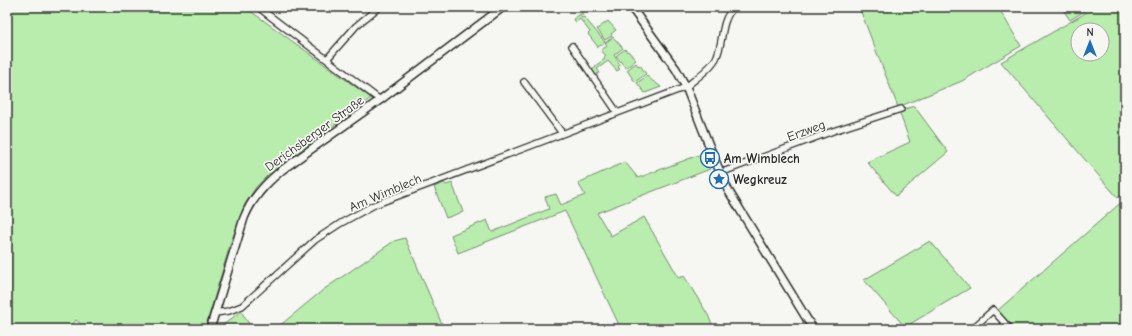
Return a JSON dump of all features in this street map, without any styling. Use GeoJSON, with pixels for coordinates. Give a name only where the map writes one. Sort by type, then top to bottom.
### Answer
{"type":"FeatureCollection","features":[{"type":"Feature","properties":{"kind":"street"},"geometry":{"type":"LineString","coordinates":[[258,7],[380,100]]}},
{"type":"Feature","properties":{"kind":"street"},"geometry":{"type":"LineString","coordinates":[[327,59],[356,26],[379,7]]}},
{"type":"Feature","properties":{"kind":"street","name":"Derichsberger Straße"},"geometry":{"type":"LineString","coordinates":[[210,329],[244,218],[250,204],[258,192],[282,170],[380,100],[503,7]]}},
{"type":"Feature","properties":{"kind":"street"},"geometry":{"type":"LineString","coordinates":[[631,7],[667,54],[686,87],[728,190],[813,329]]}},
{"type":"Feature","properties":{"kind":"street"},"geometry":{"type":"LineString","coordinates":[[686,87],[714,62],[723,36],[725,20],[734,7]]}},
{"type":"Feature","properties":{"kind":"street"},"geometry":{"type":"LineString","coordinates":[[572,46],[617,112]]}},
{"type":"Feature","properties":{"kind":"street"},"geometry":{"type":"LineString","coordinates":[[524,82],[562,134]]}},
{"type":"Feature","properties":{"kind":"street","name":"Am Wimblech"},"geometry":{"type":"LineString","coordinates":[[215,313],[229,311],[242,306],[315,240],[361,211],[393,197],[448,178],[617,112],[686,87]]}},
{"type":"Feature","properties":{"kind":"street","name":"Erzweg"},"geometry":{"type":"LineString","coordinates":[[720,173],[833,131],[901,109]]}},
{"type":"Feature","properties":{"kind":"street"},"geometry":{"type":"LineString","coordinates":[[972,329],[993,310],[1010,329]]}},
{"type":"Feature","properties":{"kind":"green space"},"geometry":{"type":"Polygon","coordinates":[[[7,7],[245,7],[371,98],[269,174],[256,187],[245,204],[230,245],[205,329],[87,329],[76,320],[69,329],[7,329],[7,7]]]}},
{"type":"Feature","properties":{"kind":"green space"},"geometry":{"type":"Polygon","coordinates":[[[859,7],[998,7],[1021,46],[962,81],[898,107],[859,7]]]}},
{"type":"Feature","properties":{"kind":"green space"},"geometry":{"type":"Polygon","coordinates":[[[1061,7],[1091,7],[1070,20],[1061,7]]]}},
{"type":"Feature","properties":{"kind":"green space"},"geometry":{"type":"Polygon","coordinates":[[[1096,7],[1125,7],[1125,192],[1118,198],[1001,62],[1070,22],[1070,62],[1110,62],[1110,22],[1070,22],[1096,7]]]}},
{"type":"Feature","properties":{"kind":"green space"},"geometry":{"type":"Polygon","coordinates":[[[582,13],[583,15],[580,16],[582,18],[584,17],[605,42],[598,47],[588,34],[590,32],[580,19],[576,22],[573,19],[582,13]]]}},
{"type":"Feature","properties":{"kind":"green space"},"geometry":{"type":"Polygon","coordinates":[[[608,21],[616,30],[611,34],[612,36],[605,40],[597,29],[608,21]]]}},
{"type":"Feature","properties":{"kind":"green space"},"geometry":{"type":"Polygon","coordinates":[[[613,37],[623,48],[614,55],[620,65],[618,67],[620,69],[617,71],[608,61],[597,69],[600,73],[595,75],[592,70],[605,59],[604,57],[606,56],[601,50],[607,46],[605,43],[613,37]]]}},
{"type":"Feature","properties":{"kind":"green space"},"geometry":{"type":"Polygon","coordinates":[[[625,49],[636,60],[626,68],[616,56],[625,49]]]}},
{"type":"Feature","properties":{"kind":"green space"},"geometry":{"type":"Polygon","coordinates":[[[636,63],[638,66],[640,65],[646,74],[635,82],[627,70],[636,63]]]}},
{"type":"Feature","properties":{"kind":"green space"},"geometry":{"type":"Polygon","coordinates":[[[647,76],[661,87],[645,93],[637,83],[647,76]]]}},
{"type":"Feature","properties":{"kind":"green space"},"geometry":{"type":"Polygon","coordinates":[[[914,106],[948,152],[896,196],[867,162],[910,142],[899,111],[914,106]]]}},
{"type":"Feature","properties":{"kind":"green space"},"geometry":{"type":"Polygon","coordinates":[[[704,153],[710,169],[597,213],[611,236],[644,217],[679,278],[684,276],[708,315],[714,329],[621,329],[565,211],[458,253],[451,235],[487,220],[492,232],[549,209],[545,197],[556,194],[561,205],[585,195],[578,183],[625,162],[638,178],[704,153]]]}},
{"type":"Feature","properties":{"kind":"green space"},"geometry":{"type":"Polygon","coordinates":[[[444,183],[446,185],[452,183],[463,212],[446,218],[434,187],[444,183]]]}},
{"type":"Feature","properties":{"kind":"green space"},"geometry":{"type":"Polygon","coordinates":[[[1125,199],[1125,329],[1012,329],[997,311],[1125,199]]]}},
{"type":"Feature","properties":{"kind":"green space"},"geometry":{"type":"Polygon","coordinates":[[[405,238],[444,329],[279,329],[278,327],[323,290],[394,241],[405,238]]]}},
{"type":"Feature","properties":{"kind":"green space"},"geometry":{"type":"Polygon","coordinates":[[[930,241],[970,288],[905,327],[864,280],[930,241]]]}},
{"type":"Feature","properties":{"kind":"green space"},"geometry":{"type":"Polygon","coordinates":[[[241,311],[252,329],[218,329],[241,311]]]}},
{"type":"Feature","properties":{"kind":"place","name":"Am Wimblech"},"geometry":{"type":"Point","coordinates":[710,158]}},
{"type":"Feature","properties":{"kind":"place","name":"Wegkreuz"},"geometry":{"type":"Point","coordinates":[719,179]}}]}
